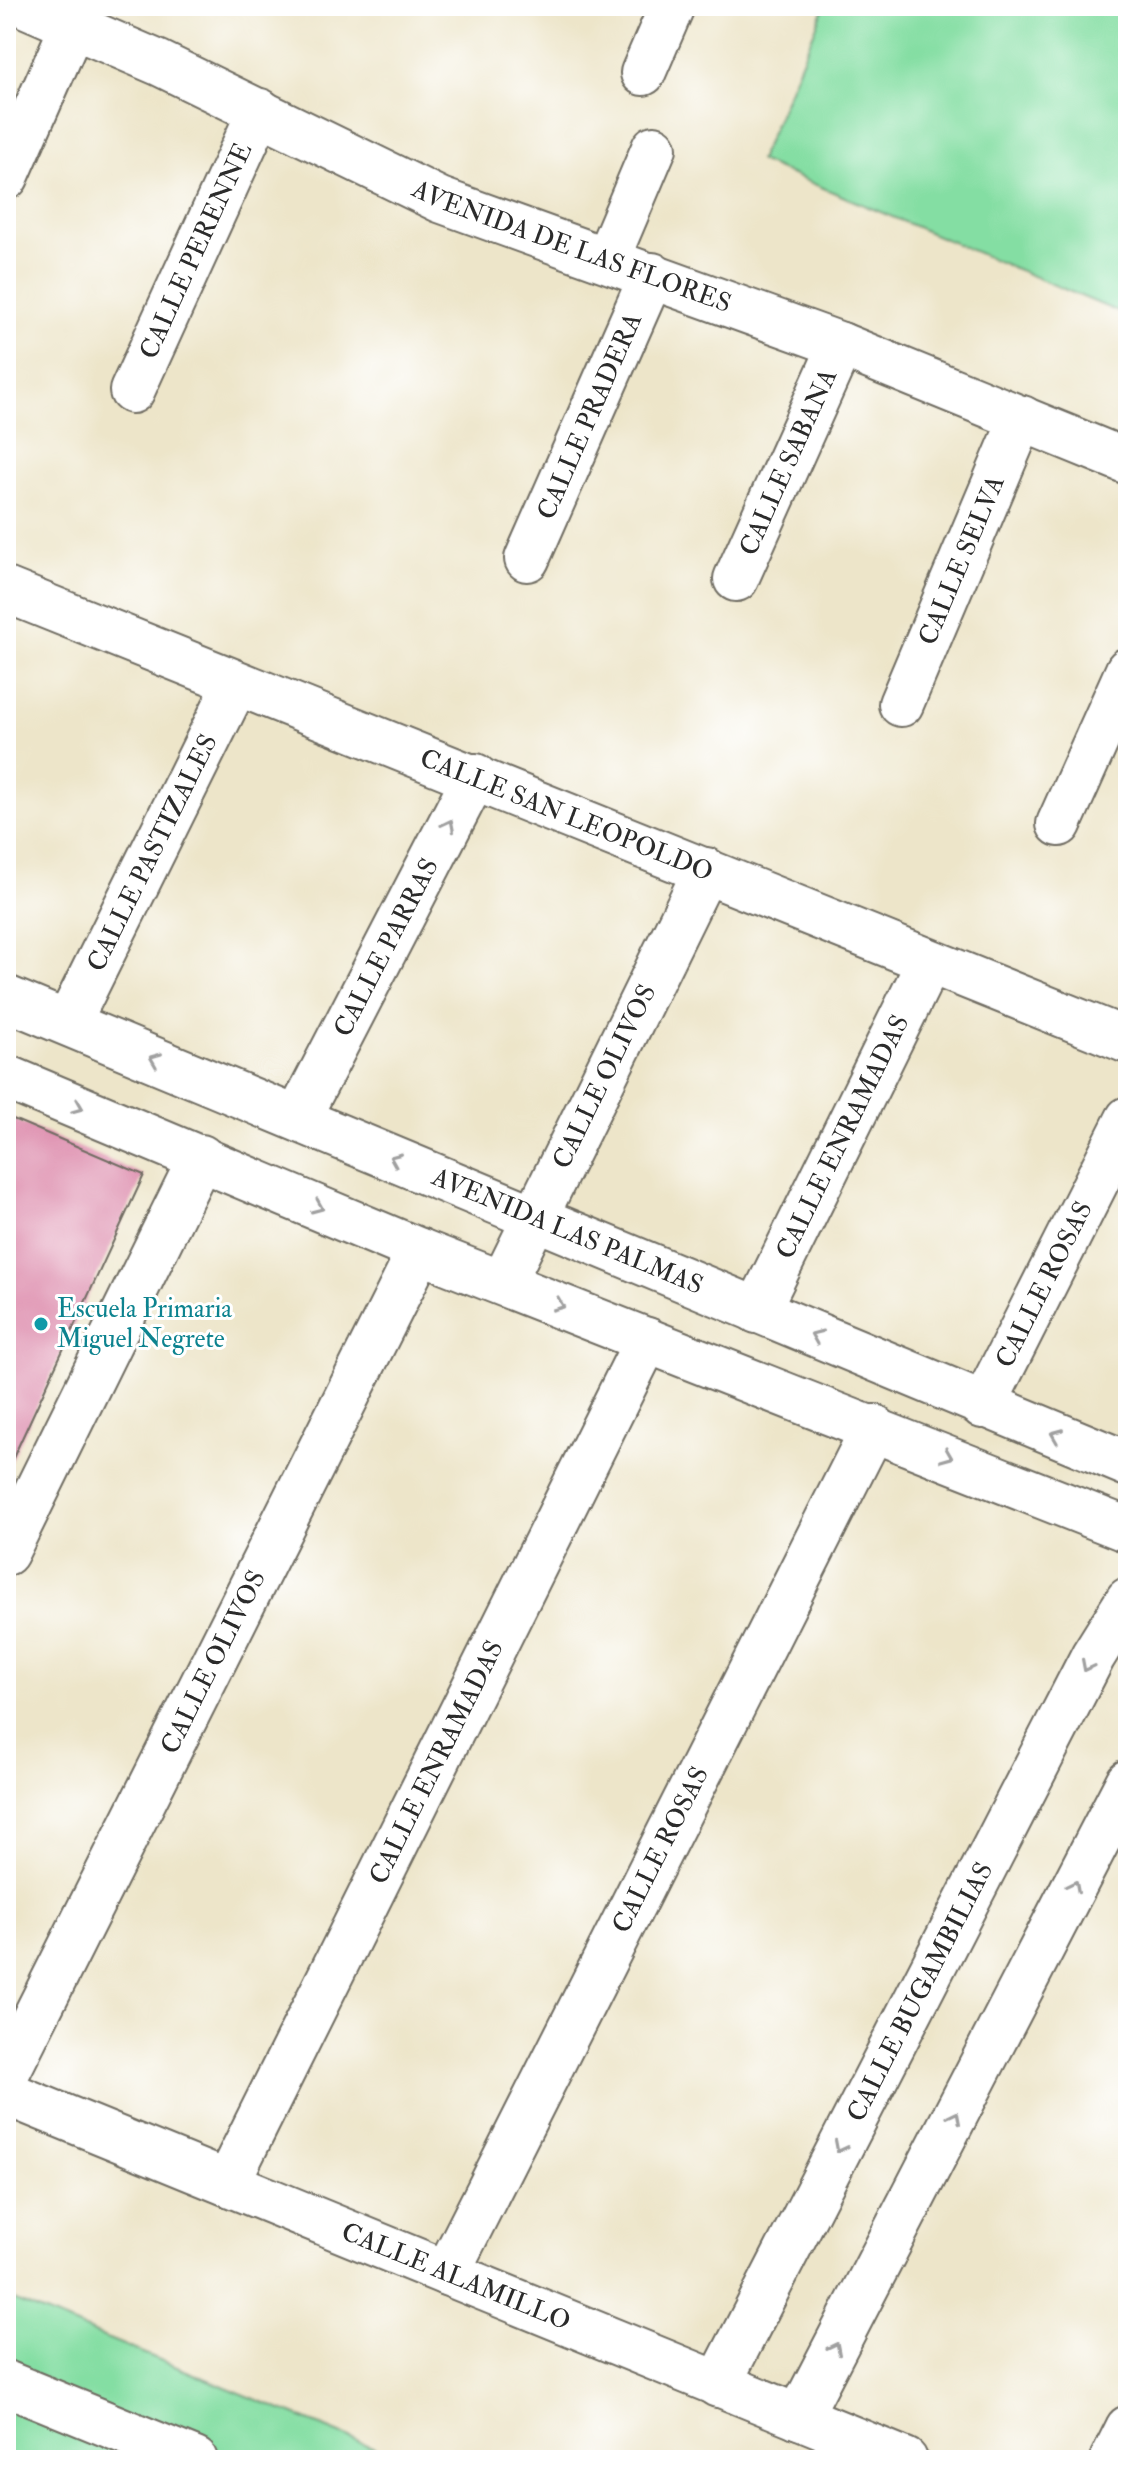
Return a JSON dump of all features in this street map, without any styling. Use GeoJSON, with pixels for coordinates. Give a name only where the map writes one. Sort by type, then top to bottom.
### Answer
{"type":"FeatureCollection","features":[{"type":"Feature","properties":{"kind":"street","name":"AVENIDA DE LAS FLORES"},"geometry":{"type":"LineString","coordinates":[[27,6],[260,111],[440,200],[841,345],[1128,462]]}},
{"type":"Feature","properties":{"kind":"street"},"geometry":{"type":"LineString","coordinates":[[643,73],[672,6]]}},
{"type":"Feature","properties":{"kind":"street"},"geometry":{"type":"LineString","coordinates":[[6,177],[73,25]]}},
{"type":"Feature","properties":{"kind":"street","name":"CALLE PERENNE"},"geometry":{"type":"LineString","coordinates":[[132,391],[260,111]]}},
{"type":"Feature","properties":{"kind":"street"},"geometry":{"type":"LineString","coordinates":[[607,259],[654,148]]}},
{"type":"Feature","properties":{"kind":"street","name":"CALLE PRADERA"},"geometry":{"type":"LineString","coordinates":[[527,559],[652,275]]}},
{"type":"Feature","properties":{"kind":"street","name":"CALLE SABANA"},"geometry":{"type":"LineString","coordinates":[[736,579],[841,345]]}},
{"type":"Feature","properties":{"kind":"street","name":"CALLE SELVA"},"geometry":{"type":"LineString","coordinates":[[901,704],[1022,418]]}},
{"type":"Feature","properties":{"kind":"street","name":"CALLE SAN LEOPOLDO"},"geometry":{"type":"LineString","coordinates":[[6,590],[1128,1041]]}},
{"type":"Feature","properties":{"kind":"street"},"geometry":{"type":"LineString","coordinates":[[1059,824],[1128,670]]}},
{"type":"Feature","properties":{"kind":"street","name":"CALLE PASTIZALES"},"geometry":{"type":"LineString","coordinates":[[68,1023],[236,684]]}},
{"type":"Feature","properties":{"kind":"street","name":"CALLE PARRAS"},"geometry":{"type":"LineString","coordinates":[[298,1118],[475,776]]}},
{"type":"Feature","properties":{"kind":"street","name":"CALLE OLIVOS"},"geometry":{"type":"LineString","coordinates":[[503,1283],[706,870]]}},
{"type":"Feature","properties":{"kind":"street","name":"CALLE ENRAMADAS"},"geometry":{"type":"LineString","coordinates":[[757,1311],[929,962]]}},
{"type":"Feature","properties":{"kind":"street","name":"AVENIDA LAS PALMAS"},"geometry":{"type":"LineString","coordinates":[[6,998],[1128,1464]]}},
{"type":"Feature","properties":{"kind":"street"},"geometry":{"type":"LineString","coordinates":[[6,1077],[420,1251],[874,1427],[1128,1530]]}},
{"type":"Feature","properties":{"kind":"street","name":"CALLE ROSAS"},"geometry":{"type":"LineString","coordinates":[[983,1406],[1128,1119]]}},
{"type":"Feature","properties":{"kind":"street"},"geometry":{"type":"LineString","coordinates":[[6,1553],[201,1157]]}},
{"type":"Feature","properties":{"kind":"street","name":"CALLE OLIVOS"},"geometry":{"type":"LineString","coordinates":[[6,2075],[420,1251]]}},
{"type":"Feature","properties":{"kind":"street","name":"CALLE ENRAMADAS"},"geometry":{"type":"LineString","coordinates":[[227,2183],[647,1340]]}},
{"type":"Feature","properties":{"kind":"street","name":"CALLE ROSAS"},"geometry":{"type":"LineString","coordinates":[[447,2273],[874,1427]]}},
{"type":"Feature","properties":{"kind":"street","name":"CALLE BUGAMBILIAS"},"geometry":{"type":"LineString","coordinates":[[718,2385],[1093,1656],[1128,1600]]}},
{"type":"Feature","properties":{"kind":"street"},"geometry":{"type":"LineString","coordinates":[[799,2417],[1128,1782]]}},
{"type":"Feature","properties":{"kind":"street","name":"CALLE ALAMILLO"},"geometry":{"type":"LineString","coordinates":[[6,2093],[905,2460]]}},
{"type":"Feature","properties":{"kind":"street"},"geometry":{"type":"LineString","coordinates":[[6,2383],[195,2460]]}},
{"type":"Feature","properties":{"kind":"street"},"geometry":{"type":"LineString","coordinates":[[1112,2460],[1128,2428]]}},
{"type":"Feature","properties":{"kind":"green space"},"geometry":{"type":"Polygon","coordinates":[[[825,6],[1128,6],[1128,316],[759,161],[825,6]]]}},
{"type":"Feature","properties":{"kind":"green space"},"geometry":{"type":"Polygon","coordinates":[[[6,2297],[404,2460],[6,2460],[6,2297]]]}},
{"type":"Feature","properties":{"kind":"building","name":"Escuela Primaria Miguel Negrete"},"geometry":{"type":"Polygon","coordinates":[[[6,1116],[144,1175],[6,1473],[6,1116]]]}},
{"type":"Feature","properties":{"kind":"place","name":"Escuela Primaria Miguel Negrete"},"geometry":{"type":"Point","coordinates":[41,1324]}}]}
